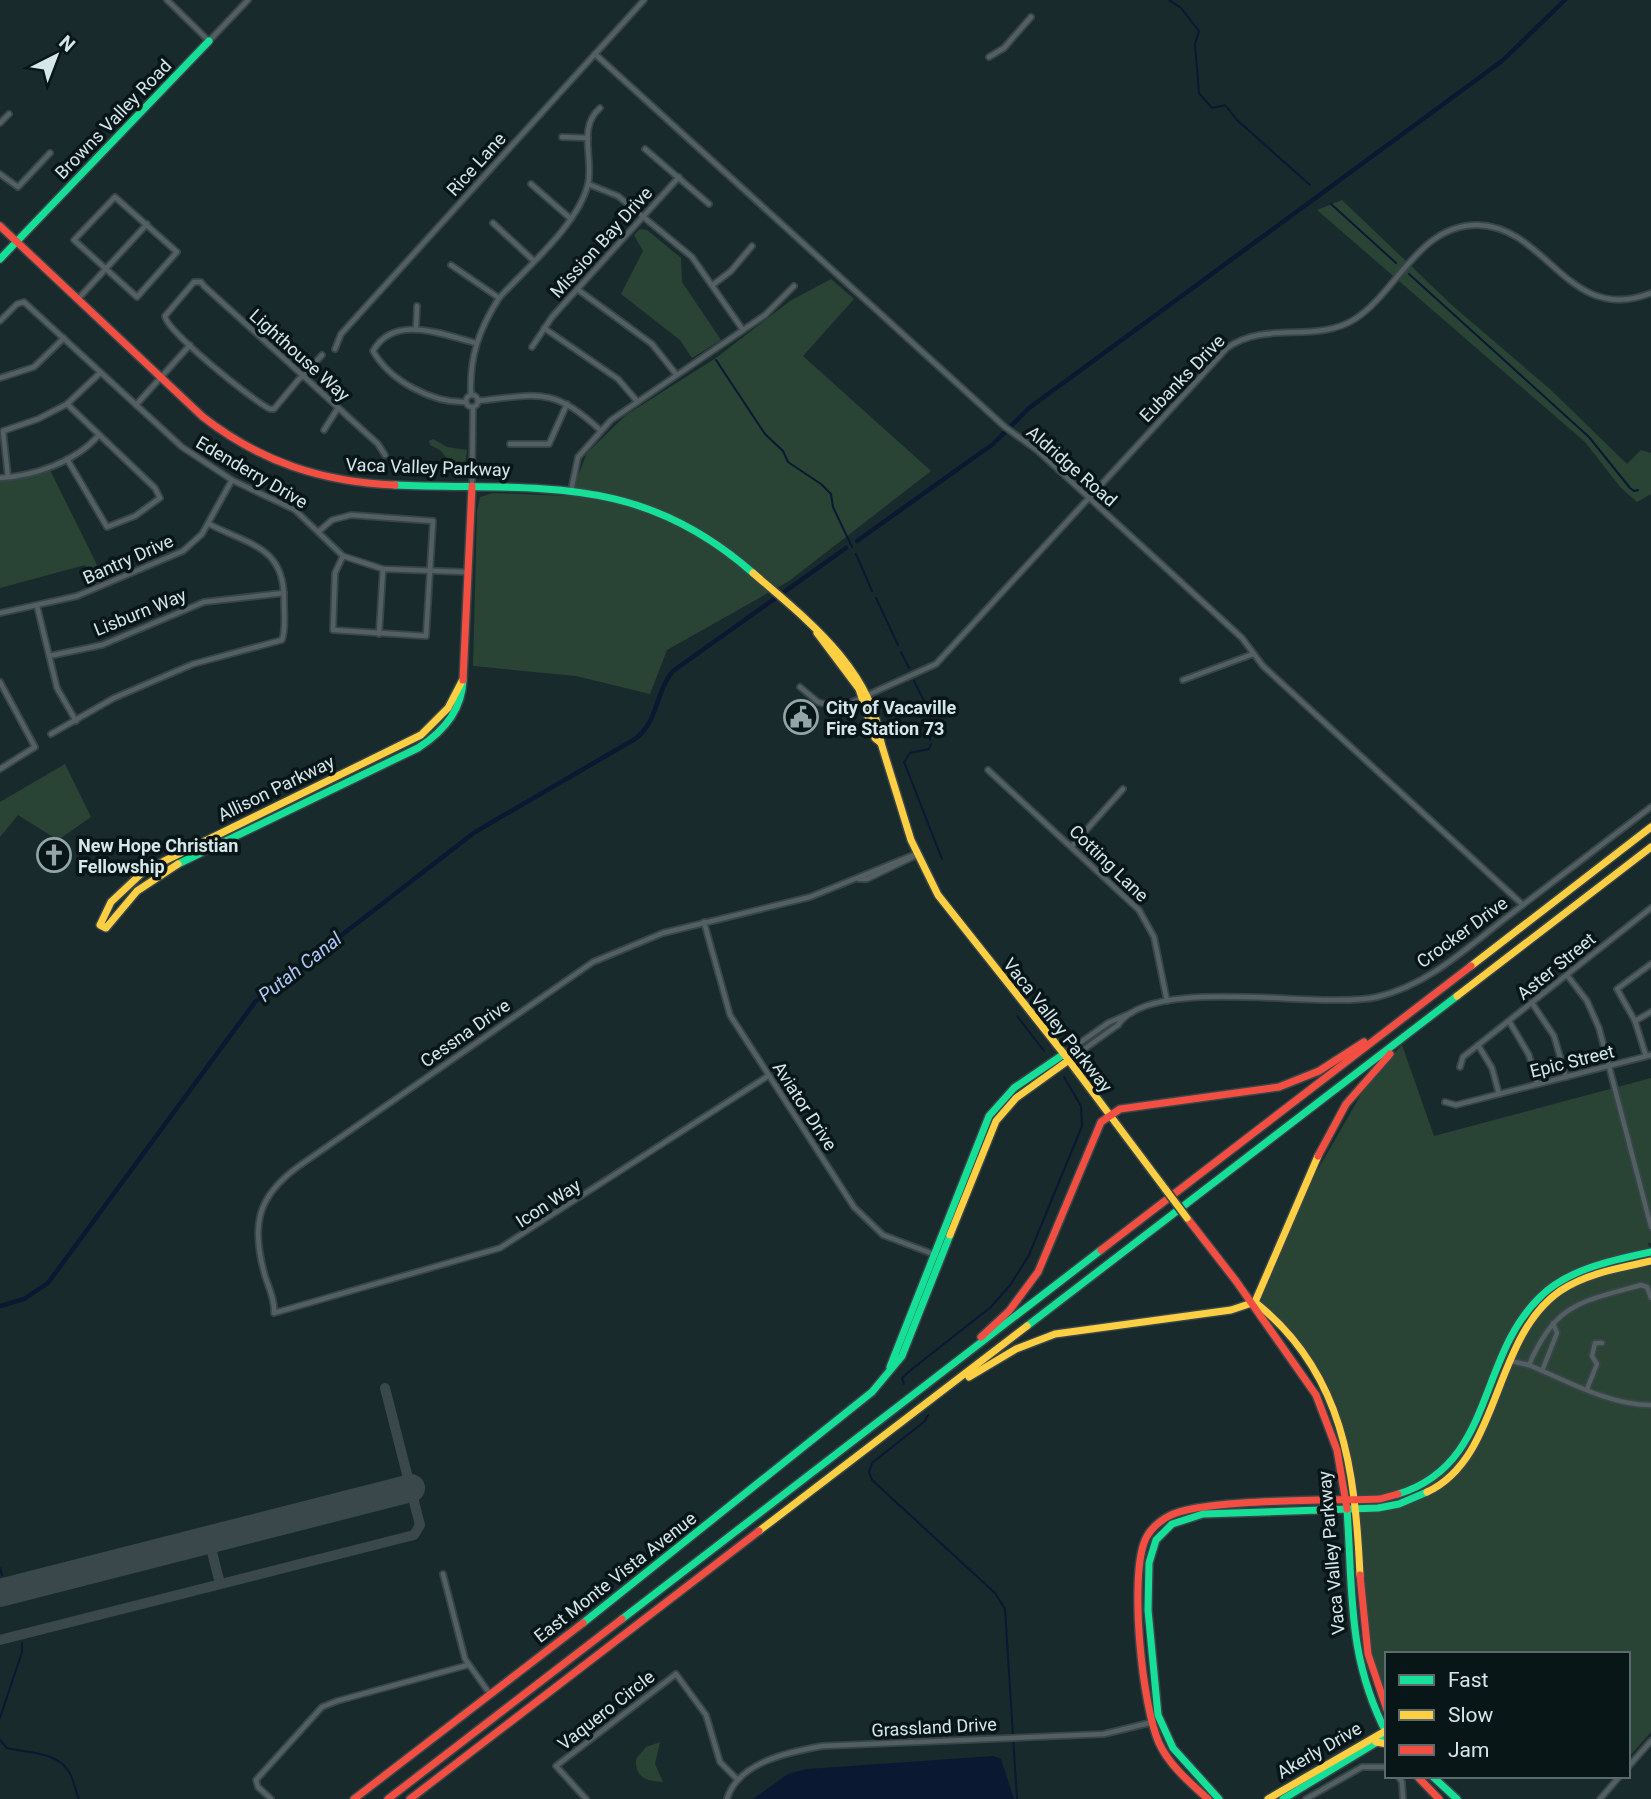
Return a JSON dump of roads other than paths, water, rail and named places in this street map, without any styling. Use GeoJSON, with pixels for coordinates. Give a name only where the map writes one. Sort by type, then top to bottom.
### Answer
{"type":"FeatureCollection","features":[{"type":"Feature","properties":{"kind":"main road","name":"Browns Valley Road"},"geometry":{"type":"LineString","coordinates":[[0,259],[209,41]]}},
{"type":"Feature","properties":{"kind":"main road","name":"Vaca Valley Parkway"},"geometry":{"type":"LineString","coordinates":[[0,226],[229,438],[263,457],[298,471],[364,482],[571,491],[632,501],[674,518],[723,547],[817,633],[865,697],[875,738],[881,743],[917,854],[938,895],[1067,1057],[1187,1218],[1255,1302],[1269,1312],[1287,1335],[1329,1396],[1345,1440],[1356,1504],[1363,1638],[1372,1674],[1385,1705]]}},
{"type":"Feature","properties":{"kind":"main road","name":"Allison Parkway"},"geometry":{"type":"LineString","coordinates":[[461,681],[448,708],[421,735],[144,871],[120,894],[100,919],[100,926],[106,928],[137,891],[164,871],[423,746],[445,729],[454,716],[463,691],[461,681],[472,486]]}},
{"type":"Feature","properties":{"kind":"main road"},"geometry":{"type":"LineString","coordinates":[[388,1799],[1651,827]]}},
{"type":"Feature","properties":{"kind":"main road"},"geometry":{"type":"LineString","coordinates":[[410,1799],[1651,847]]}},
{"type":"Feature","properties":{"kind":"main road"},"geometry":{"type":"LineString","coordinates":[[942,1393],[1016,1349],[1055,1334],[1231,1310],[1255,1302],[1264,1287],[1339,1111],[1365,1077],[1443,1008]]}},
{"type":"Feature","properties":{"kind":"main road"},"geometry":{"type":"LineString","coordinates":[[924,1386],[999,1321],[1030,1285],[1045,1257],[1101,1122],[1108,1115],[1120,1109],[1279,1087],[1319,1071],[1385,1031]]}},
{"type":"Feature","properties":{"kind":"main road","name":"East Monte Vista Avenue"},"geometry":{"type":"LineString","coordinates":[[937,1255],[983,1128],[1001,1100],[1067,1057]]}},
{"type":"Feature","properties":{"kind":"main road","name":"East Monte Vista Avenue"},"geometry":{"type":"LineString","coordinates":[[354,1799],[696,1534],[872,1392],[889,1373],[937,1255],[1004,1109],[1067,1057]]}},
{"type":"Feature","properties":{"kind":"main road"},"geometry":{"type":"LineString","coordinates":[[983,1150],[988,1130],[1004,1104],[1001,1100]]}},
{"type":"Feature","properties":{"kind":"main road"},"geometry":{"type":"LineString","coordinates":[[1356,1504],[1400,1496],[1421,1487],[1453,1462],[1469,1438],[1520,1321],[1549,1289],[1584,1270],[1651,1252]]}},
{"type":"Feature","properties":{"kind":"main road"},"geometry":{"type":"LineString","coordinates":[[1208,1799],[1172,1763],[1158,1742],[1151,1722],[1140,1607],[1141,1557],[1144,1543],[1156,1526],[1179,1510],[1194,1507],[1400,1504],[1451,1476],[1475,1444],[1525,1327],[1551,1297],[1590,1276],[1651,1261]]}},
{"type":"Feature","properties":{"kind":"main road","name":"Vaca Valley Parkway"},"geometry":{"type":"LineString","coordinates":[[1255,1302],[1263,1321],[1305,1376],[1326,1415],[1340,1464],[1356,1651],[1364,1683],[1385,1730]]}},
{"type":"Feature","properties":{"kind":"main road"},"geometry":{"type":"LineString","coordinates":[[1219,1799],[1173,1749],[1160,1720],[1153,1676],[1148,1574],[1152,1549],[1163,1531],[1178,1520],[1203,1514],[1345,1504]]}},
{"type":"Feature","properties":{"kind":"main road","name":"Akerly Drive"},"geometry":{"type":"LineString","coordinates":[[1283,1799],[1376,1742],[1385,1733]]}},
{"type":"Feature","properties":{"kind":"main road","name":"Akerly Drive"},"geometry":{"type":"LineString","coordinates":[[1268,1799],[1385,1733]]}},
{"type":"Feature","properties":{"kind":"main road"},"geometry":{"type":"LineString","coordinates":[[1376,1742],[1385,1744]]}},
{"type":"Feature","properties":{"kind":"main road"},"geometry":{"type":"LineString","coordinates":[[1419,1778],[1439,1799]]}},
{"type":"Feature","properties":{"kind":"main road"},"geometry":{"type":"LineString","coordinates":[[1434,1778],[1457,1799]]}},
{"type":"Feature","properties":{"kind":"street"},"geometry":{"type":"LineString","coordinates":[[167,0],[209,41]]}},
{"type":"Feature","properties":{"kind":"street","name":"Browns Valley Road"},"geometry":{"type":"LineString","coordinates":[[209,41],[248,0]]}},
{"type":"Feature","properties":{"kind":"street","name":"Rice Lane"},"geometry":{"type":"LineString","coordinates":[[335,349],[341,334],[644,0]]}},
{"type":"Feature","properties":{"kind":"street"},"geometry":{"type":"LineString","coordinates":[[989,57],[1004,48],[1031,17]]}},
{"type":"Feature","properties":{"kind":"street","name":"Aldridge Road"},"geometry":{"type":"LineString","coordinates":[[595,54],[1010,432],[1038,451],[1232,628],[1253,654],[1523,905]]}},
{"type":"Feature","properties":{"kind":"street"},"geometry":{"type":"LineString","coordinates":[[466,402],[471,395],[476,343],[499,298],[571,219],[588,184],[589,122],[600,108]]}},
{"type":"Feature","properties":{"kind":"street"},"geometry":{"type":"LineString","coordinates":[[0,123],[9,114]]}},
{"type":"Feature","properties":{"kind":"street"},"geometry":{"type":"LineString","coordinates":[[562,137],[587,138]]}},
{"type":"Feature","properties":{"kind":"street"},"geometry":{"type":"LineString","coordinates":[[645,149],[709,204]]}},
{"type":"Feature","properties":{"kind":"street"},"geometry":{"type":"LineString","coordinates":[[0,174],[18,187],[50,153]]}},
{"type":"Feature","properties":{"kind":"street","name":"Mission Bay Drive"},"geometry":{"type":"LineString","coordinates":[[531,347],[577,289],[679,177]]}},
{"type":"Feature","properties":{"kind":"street"},"geometry":{"type":"LineString","coordinates":[[531,184],[571,219]]}},
{"type":"Feature","properties":{"kind":"street"},"geometry":{"type":"LineString","coordinates":[[588,184],[618,197],[692,257],[714,284],[743,330]]}},
{"type":"Feature","properties":{"kind":"street"},"geometry":{"type":"LineString","coordinates":[[114,197],[176,248],[176,256],[137,297],[105,270],[75,243],[76,237],[114,197]]}},
{"type":"Feature","properties":{"kind":"street"},"geometry":{"type":"LineString","coordinates":[[493,223],[533,260]]}},
{"type":"Feature","properties":{"kind":"street"},"geometry":{"type":"LineString","coordinates":[[78,299],[147,224]]}},
{"type":"Feature","properties":{"kind":"street","name":"Eubanks Drive"},"geometry":{"type":"LineString","coordinates":[[800,687],[818,702],[832,708],[865,697],[936,664],[1232,344],[1259,334],[1325,329],[1350,321],[1365,311],[1414,257],[1444,233],[1477,225],[1499,229],[1514,235],[1572,284],[1600,298],[1629,300],[1651,293]]}},
{"type":"Feature","properties":{"kind":"street"},"geometry":{"type":"LineString","coordinates":[[714,284],[731,271],[752,246]]}},
{"type":"Feature","properties":{"kind":"street"},"geometry":{"type":"LineString","coordinates":[[451,265],[499,298]]}},
{"type":"Feature","properties":{"kind":"street","name":"Lighthouse Way"},"geometry":{"type":"LineString","coordinates":[[190,345],[164,320],[194,282],[201,282],[378,444],[384,455]]}},
{"type":"Feature","properties":{"kind":"street"},"geometry":{"type":"LineString","coordinates":[[571,491],[578,457],[600,430],[637,401],[772,309],[794,286]]}},
{"type":"Feature","properties":{"kind":"street"},"geometry":{"type":"LineString","coordinates":[[577,289],[652,344],[676,374]]}},
{"type":"Feature","properties":{"kind":"street"},"geometry":{"type":"LineString","coordinates":[[0,321],[21,301],[100,373],[67,404],[38,419],[3,431],[8,477]]}},
{"type":"Feature","properties":{"kind":"street"},"geometry":{"type":"LineString","coordinates":[[416,328],[417,306]]}},
{"type":"Feature","properties":{"kind":"street"},"geometry":{"type":"LineString","coordinates":[[473,408],[466,402],[449,402],[416,390],[374,355],[374,347],[383,340],[416,328],[476,343]]}},
{"type":"Feature","properties":{"kind":"street"},"geometry":{"type":"LineString","coordinates":[[544,328],[618,379],[637,401]]}},
{"type":"Feature","properties":{"kind":"street"},"geometry":{"type":"LineString","coordinates":[[0,378],[34,367],[64,338]]}},
{"type":"Feature","properties":{"kind":"street"},"geometry":{"type":"LineString","coordinates":[[136,405],[190,345],[236,386],[274,410],[322,355]]}},
{"type":"Feature","properties":{"kind":"street","name":"Edenderry Drive"},"geometry":{"type":"LineString","coordinates":[[100,373],[182,447],[232,480],[295,510],[343,556],[383,569],[466,572]]}},
{"type":"Feature","properties":{"kind":"street"},"geometry":{"type":"LineString","coordinates":[[471,395],[478,401],[536,394],[567,404],[600,430]]}},
{"type":"Feature","properties":{"kind":"street"},"geometry":{"type":"LineString","coordinates":[[472,486],[473,408],[478,401]]}},
{"type":"Feature","properties":{"kind":"street"},"geometry":{"type":"LineString","coordinates":[[67,404],[159,493],[155,503],[135,516],[107,527],[67,459]]}},
{"type":"Feature","properties":{"kind":"street"},"geometry":{"type":"LineString","coordinates":[[510,444],[550,444],[567,404]]}},
{"type":"Feature","properties":{"kind":"street"},"geometry":{"type":"LineString","coordinates":[[324,430],[338,408]]}},
{"type":"Feature","properties":{"kind":"street"},"geometry":{"type":"LineString","coordinates":[[0,478],[67,459],[98,436]]}},
{"type":"Feature","properties":{"kind":"street","name":"Bantry Drive"},"geometry":{"type":"LineString","coordinates":[[0,614],[77,596],[172,557],[194,542],[209,524],[232,480]]}},
{"type":"Feature","properties":{"kind":"street"},"geometry":{"type":"LineString","coordinates":[[318,532],[332,520],[351,515],[433,521],[426,635],[333,630],[335,573],[343,556]]}},
{"type":"Feature","properties":{"kind":"street"},"geometry":{"type":"LineString","coordinates":[[51,734],[114,698],[193,663],[282,640],[284,593],[281,569],[268,554],[209,524]]}},
{"type":"Feature","properties":{"kind":"street"},"geometry":{"type":"LineString","coordinates":[[379,634],[383,569]]}},
{"type":"Feature","properties":{"kind":"street","name":"Lisburn Way"},"geometry":{"type":"LineString","coordinates":[[48,656],[102,645],[192,606],[284,593]]}},
{"type":"Feature","properties":{"kind":"street"},"geometry":{"type":"LineString","coordinates":[[37,606],[57,688],[76,720]]}},
{"type":"Feature","properties":{"kind":"street"},"geometry":{"type":"LineString","coordinates":[[1183,680],[1253,654]]}},
{"type":"Feature","properties":{"kind":"street"},"geometry":{"type":"LineString","coordinates":[[0,682],[35,747],[0,769]]}},
{"type":"Feature","properties":{"kind":"street","name":"Cotting Lane"},"geometry":{"type":"LineString","coordinates":[[988,770],[1133,902],[1147,921],[1154,937],[1167,1001]]}},
{"type":"Feature","properties":{"kind":"street"},"geometry":{"type":"LineString","coordinates":[[1072,846],[1123,789]]}},
{"type":"Feature","properties":{"kind":"street","name":"Crocker Drive"},"geometry":{"type":"LineString","coordinates":[[1067,1057],[1108,1023],[1125,1014],[1167,1001],[1216,995],[1345,1001],[1390,994],[1443,967],[1651,807]]}},
{"type":"Feature","properties":{"kind":"street","name":"Cessna Drive"},"geometry":{"type":"LineString","coordinates":[[318,1301],[274,1313],[257,1235],[264,1204],[281,1180],[571,976],[621,950],[663,933],[798,901],[858,879],[874,876],[917,854]]}},
{"type":"Feature","properties":{"kind":"street","name":"Aster Street"},"geometry":{"type":"LineString","coordinates":[[1460,1067],[1463,1057],[1651,908]]}},
{"type":"Feature","properties":{"kind":"street","name":"Aviator Drive"},"geometry":{"type":"LineString","coordinates":[[704,922],[730,1015],[861,1216],[883,1235],[937,1255]]}},
{"type":"Feature","properties":{"kind":"street"},"geometry":{"type":"LineString","coordinates":[[1648,1056],[1635,1021],[1617,989],[1651,964]]}},
{"type":"Feature","properties":{"kind":"street"},"geometry":{"type":"LineString","coordinates":[[1567,975],[1587,1001],[1599,1028],[1651,1227]]}},
{"type":"Feature","properties":{"kind":"street"},"geometry":{"type":"LineString","coordinates":[[1532,1003],[1554,1036],[1566,1077]]}},
{"type":"Feature","properties":{"kind":"street","name":"Crocker Drive"},"geometry":{"type":"LineString","coordinates":[[1067,1057],[1136,1012]]}},
{"type":"Feature","properties":{"kind":"street"},"geometry":{"type":"LineString","coordinates":[[1635,1021],[1651,1012]]}},
{"type":"Feature","properties":{"kind":"street"},"geometry":{"type":"LineString","coordinates":[[1509,1021],[1530,1055],[1537,1084]]}},
{"type":"Feature","properties":{"kind":"street"},"geometry":{"type":"LineString","coordinates":[[1478,1045],[1492,1068],[1499,1094]]}},
{"type":"Feature","properties":{"kind":"street","name":"Epic Street"},"geometry":{"type":"LineString","coordinates":[[1445,1102],[1456,1105],[1648,1056]]}},
{"type":"Feature","properties":{"kind":"street","name":"Icon Way"},"geometry":{"type":"LineString","coordinates":[[318,1301],[500,1248],[768,1076]]}},
{"type":"Feature","properties":{"kind":"street"},"geometry":{"type":"LineString","coordinates":[[1529,1366],[1552,1322],[1576,1304],[1641,1285],[1647,1287],[1651,1298]]}},
{"type":"Feature","properties":{"kind":"street"},"geometry":{"type":"LineString","coordinates":[[1542,1371],[1557,1333],[1552,1322]]}},
{"type":"Feature","properties":{"kind":"street"},"geometry":{"type":"LineString","coordinates":[[1587,1389],[1597,1364],[1592,1356],[1595,1343],[1602,1343]]}},
{"type":"Feature","properties":{"kind":"street"},"geometry":{"type":"LineString","coordinates":[[1511,1361],[1632,1404],[1651,1405]]}},
{"type":"Feature","properties":{"kind":"street"},"geometry":{"type":"LineString","coordinates":[[443,1574],[468,1665],[490,1694]]}},
{"type":"Feature","properties":{"kind":"street"},"geometry":{"type":"LineString","coordinates":[[271,1799],[258,1787],[256,1780],[323,1707],[337,1700],[468,1665]]}},
{"type":"Feature","properties":{"kind":"street","name":"Vaquero Circle"},"geometry":{"type":"LineString","coordinates":[[586,1799],[556,1766],[676,1674],[706,1715],[720,1762],[738,1780]]}},
{"type":"Feature","properties":{"kind":"street","name":"Grassland Drive"},"geometry":{"type":"LineString","coordinates":[[727,1799],[738,1780],[755,1766],[822,1746],[1104,1734],[1160,1720]]}},
{"type":"Feature","properties":{"kind":"street"},"geometry":{"type":"LineString","coordinates":[[1630,1765],[1651,1741]]}},
{"type":"Feature","properties":{"kind":"street"},"geometry":{"type":"LineString","coordinates":[[1306,1799],[1362,1767],[1385,1767]]}},
{"type":"Feature","properties":{"kind":"street"},"geometry":{"type":"LineString","coordinates":[[1399,1778],[1403,1799]]}},
{"type":"Feature","properties":{"kind":"street"},"geometry":{"type":"LineString","coordinates":[[1600,1799],[1618,1778]]}},
{"type":"Feature","properties":{"kind":"water"},"geometry":{"type":"Polygon","coordinates":[[[993,1756],[1001,1759],[1014,1799],[753,1799],[788,1774],[807,1769],[993,1756]]]}},
{"type":"Feature","properties":{"kind":"waterway"},"geometry":{"type":"LineString","coordinates":[[1169,0],[1181,8],[1199,31],[1195,44],[1199,93],[1212,108],[1225,105],[1237,120],[1310,185]]}},
{"type":"Feature","properties":{"kind":"waterway"},"geometry":{"type":"LineString","coordinates":[[857,541],[993,444],[1029,408],[1502,61],[1565,0]]}},
{"type":"Feature","properties":{"kind":"waterway"},"geometry":{"type":"LineString","coordinates":[[1331,204],[1396,263]]}},
{"type":"Feature","properties":{"kind":"waterway"},"geometry":{"type":"LineString","coordinates":[[1409,274],[1589,437],[1630,488],[1638,490]]}},
{"type":"Feature","properties":{"kind":"waterway"},"geometry":{"type":"LineString","coordinates":[[716,360],[765,434],[783,451],[788,462],[831,494],[833,507],[852,547]]}},
{"type":"Feature","properties":{"kind":"waterway","name":"Putah Canal"},"geometry":{"type":"LineString","coordinates":[[0,1306],[24,1299],[48,1283],[255,1002],[475,832],[635,739],[649,724],[667,679],[673,671],[846,548]]}},
{"type":"Feature","properties":{"kind":"waterway"},"geometry":{"type":"LineString","coordinates":[[856,554],[872,591]]}},
{"type":"Feature","properties":{"kind":"waterway"},"geometry":{"type":"LineString","coordinates":[[876,598],[898,645]]}},
{"type":"Feature","properties":{"kind":"waterway"},"geometry":{"type":"LineString","coordinates":[[901,652],[909,668]]}},
{"type":"Feature","properties":{"kind":"waterway"},"geometry":{"type":"LineString","coordinates":[[914,681],[930,713],[930,740]]}},
{"type":"Feature","properties":{"kind":"waterway"},"geometry":{"type":"LineString","coordinates":[[931,744],[929,749],[910,753],[904,762],[942,859]]}},
{"type":"Feature","properties":{"kind":"waterway"},"geometry":{"type":"LineString","coordinates":[[1017,1016],[1044,1051]]}},
{"type":"Feature","properties":{"kind":"waterway"},"geometry":{"type":"LineString","coordinates":[[904,1384],[902,1378],[912,1369],[991,1307],[1011,1284],[1029,1255],[1082,1126],[1081,1106],[1064,1077]]}},
{"type":"Feature","properties":{"kind":"waterway"},"geometry":{"type":"LineString","coordinates":[[928,1415],[925,1421],[872,1463],[869,1472],[872,1480],[995,1593],[1005,1609],[1017,1799]]}},
{"type":"Feature","properties":{"kind":"waterway"},"geometry":{"type":"LineString","coordinates":[[0,1568],[2,1575]]}},
{"type":"Feature","properties":{"kind":"waterway"},"geometry":{"type":"LineString","coordinates":[[0,1718],[22,1652],[22,1643]]}},
{"type":"Feature","properties":{"kind":"waterway"},"geometry":{"type":"LineString","coordinates":[[0,1740],[7,1748],[49,1756],[64,1765],[71,1775],[79,1799]]}},
{"type":"Feature","properties":{"kind":"place","name":"City of Vacaville Fire Station 73"},"geometry":{"type":"Point","coordinates":[801,717]}},
{"type":"Feature","properties":{"kind":"place","name":"New Hope Christian Fellowship"},"geometry":{"type":"Point","coordinates":[54,855]}}]}
